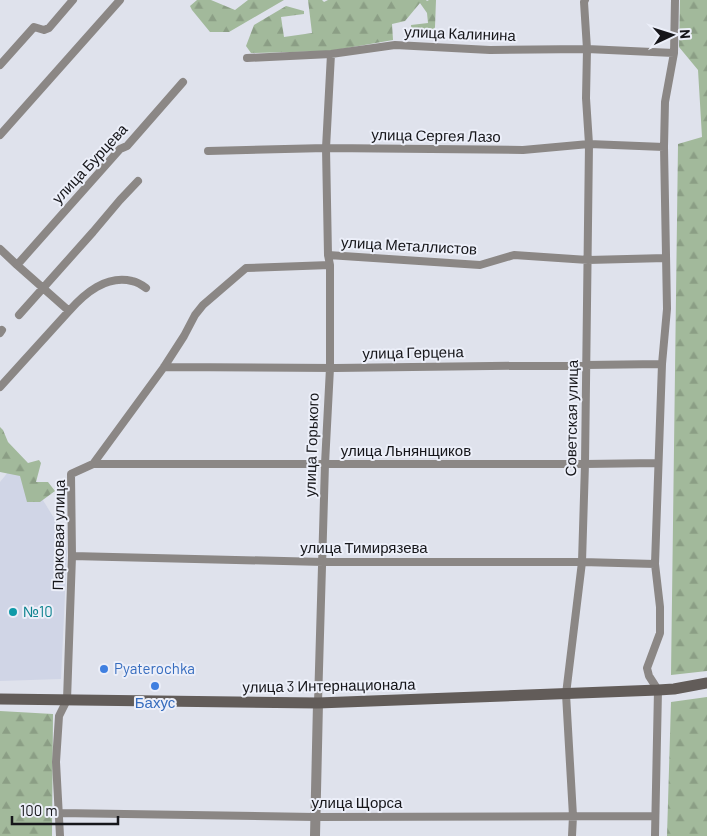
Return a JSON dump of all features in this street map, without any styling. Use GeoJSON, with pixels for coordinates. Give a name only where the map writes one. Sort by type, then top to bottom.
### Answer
{"type":"FeatureCollection","features":[{"type":"Feature","properties":{"kind":"main road","name":"улица 3 Интернационала"},"geometry":{"type":"LineString","coordinates":[[0,699],[318,703],[658,690],[707,683]]}},
{"type":"Feature","properties":{"kind":"street"},"geometry":{"type":"LineString","coordinates":[[0,65],[34,27],[44,30],[49,28],[73,0]]}},
{"type":"Feature","properties":{"kind":"street"},"geometry":{"type":"LineString","coordinates":[[0,134],[120,0]]}},
{"type":"Feature","properties":{"kind":"street","name":"Советская улица"},"geometry":{"type":"LineString","coordinates":[[572,836],[573,816],[566,694],[582,562],[585,464],[590,144],[586,98],[585,0]]}},
{"type":"Feature","properties":{"kind":"street"},"geometry":{"type":"LineString","coordinates":[[655,836],[658,690],[649,676],[647,668],[660,633],[660,607],[655,564],[662,364],[667,308],[665,102],[674,53],[675,0]]}},
{"type":"Feature","properties":{"kind":"street","name":"улица Калинина"},"geometry":{"type":"LineString","coordinates":[[247,58],[331,54],[394,45],[490,50],[587,49],[674,53]]}},
{"type":"Feature","properties":{"kind":"street","name":"улица Горького"},"geometry":{"type":"LineString","coordinates":[[315,836],[325,464],[330,368],[330,265],[328,255],[326,148],[331,54]]}},
{"type":"Feature","properties":{"kind":"street","name":"улица Бурцева"},"geometry":{"type":"LineString","coordinates":[[17,265],[120,149],[127,146],[183,82]]}},
{"type":"Feature","properties":{"kind":"street","name":"улица Сергея Лазо"},"geometry":{"type":"LineString","coordinates":[[208,152],[326,148],[522,150],[590,144],[664,147]]}},
{"type":"Feature","properties":{"kind":"street"},"geometry":{"type":"LineString","coordinates":[[19,315],[138,181]]}},
{"type":"Feature","properties":{"kind":"street"},"geometry":{"type":"LineString","coordinates":[[0,249],[69,311]]}},
{"type":"Feature","properties":{"kind":"street","name":"улица Металлистов"},"geometry":{"type":"LineString","coordinates":[[328,255],[480,265],[514,255],[588,260],[666,258]]}},
{"type":"Feature","properties":{"kind":"street","name":"Парковая улица"},"geometry":{"type":"LineString","coordinates":[[60,836],[56,762],[59,716],[68,700],[72,556],[71,474],[93,464],[164,367],[195,315],[246,268],[330,265]]}},
{"type":"Feature","properties":{"kind":"street"},"geometry":{"type":"LineString","coordinates":[[0,386],[77,302],[89,292],[110,280],[134,281],[146,288]]}},
{"type":"Feature","properties":{"kind":"street","name":"улица Герцена"},"geometry":{"type":"LineString","coordinates":[[164,367],[330,368],[662,364]]}},
{"type":"Feature","properties":{"kind":"street","name":"улица Льнянщиков"},"geometry":{"type":"LineString","coordinates":[[93,464],[585,464],[658,462]]}},
{"type":"Feature","properties":{"kind":"street","name":"улица Тимирязева"},"geometry":{"type":"LineString","coordinates":[[72,556],[323,562],[582,562],[655,564]]}},
{"type":"Feature","properties":{"kind":"street","name":"улица Щорса"},"geometry":{"type":"LineString","coordinates":[[59,813],[315,816],[655,816]]}},
{"type":"Feature","properties":{"kind":"shaded area"},"geometry":{"type":"Polygon","coordinates":[[[14,465],[33,484],[57,523],[67,551],[61,679],[0,681],[0,482],[14,465]]]}},
{"type":"Feature","properties":{"kind":"green space"},"geometry":{"type":"Polygon","coordinates":[[[197,0],[211,0],[235,10],[248,0],[284,0],[229,32],[210,32],[190,6],[197,0]]]}},
{"type":"Feature","properties":{"kind":"green space"},"geometry":{"type":"Polygon","coordinates":[[[308,0],[322,0],[324,2],[328,0],[436,0],[435,27],[431,38],[425,39],[421,36],[412,36],[411,25],[428,23],[427,13],[420,3],[405,21],[392,24],[393,40],[330,51],[251,53],[246,46],[254,25],[286,6],[304,11],[304,14],[281,17],[284,37],[312,33],[308,0]]]}},
{"type":"Feature","properties":{"kind":"green space"},"geometry":{"type":"Polygon","coordinates":[[[680,0],[707,0],[707,671],[671,675],[678,144],[702,137],[698,70],[679,47],[680,0]]]}},
{"type":"Feature","properties":{"kind":"green space"},"geometry":{"type":"Polygon","coordinates":[[[0,427],[8,442],[28,463],[39,460],[41,463],[36,482],[48,482],[55,491],[40,502],[27,502],[20,476],[0,472],[0,427]]]}},
{"type":"Feature","properties":{"kind":"green space"},"geometry":{"type":"Polygon","coordinates":[[[707,697],[707,836],[667,836],[671,702],[707,697]]]}},
{"type":"Feature","properties":{"kind":"green space"},"geometry":{"type":"Polygon","coordinates":[[[0,711],[53,714],[52,836],[0,836],[0,711]]]}},
{"type":"Feature","properties":{"kind":"place","name":"№10"},"geometry":{"type":"Point","coordinates":[13,612]}},
{"type":"Feature","properties":{"kind":"place","name":"Pyaterochka"},"geometry":{"type":"Point","coordinates":[104,669]}},
{"type":"Feature","properties":{"kind":"place","name":"Бахус"},"geometry":{"type":"Point","coordinates":[155,686]}}]}
